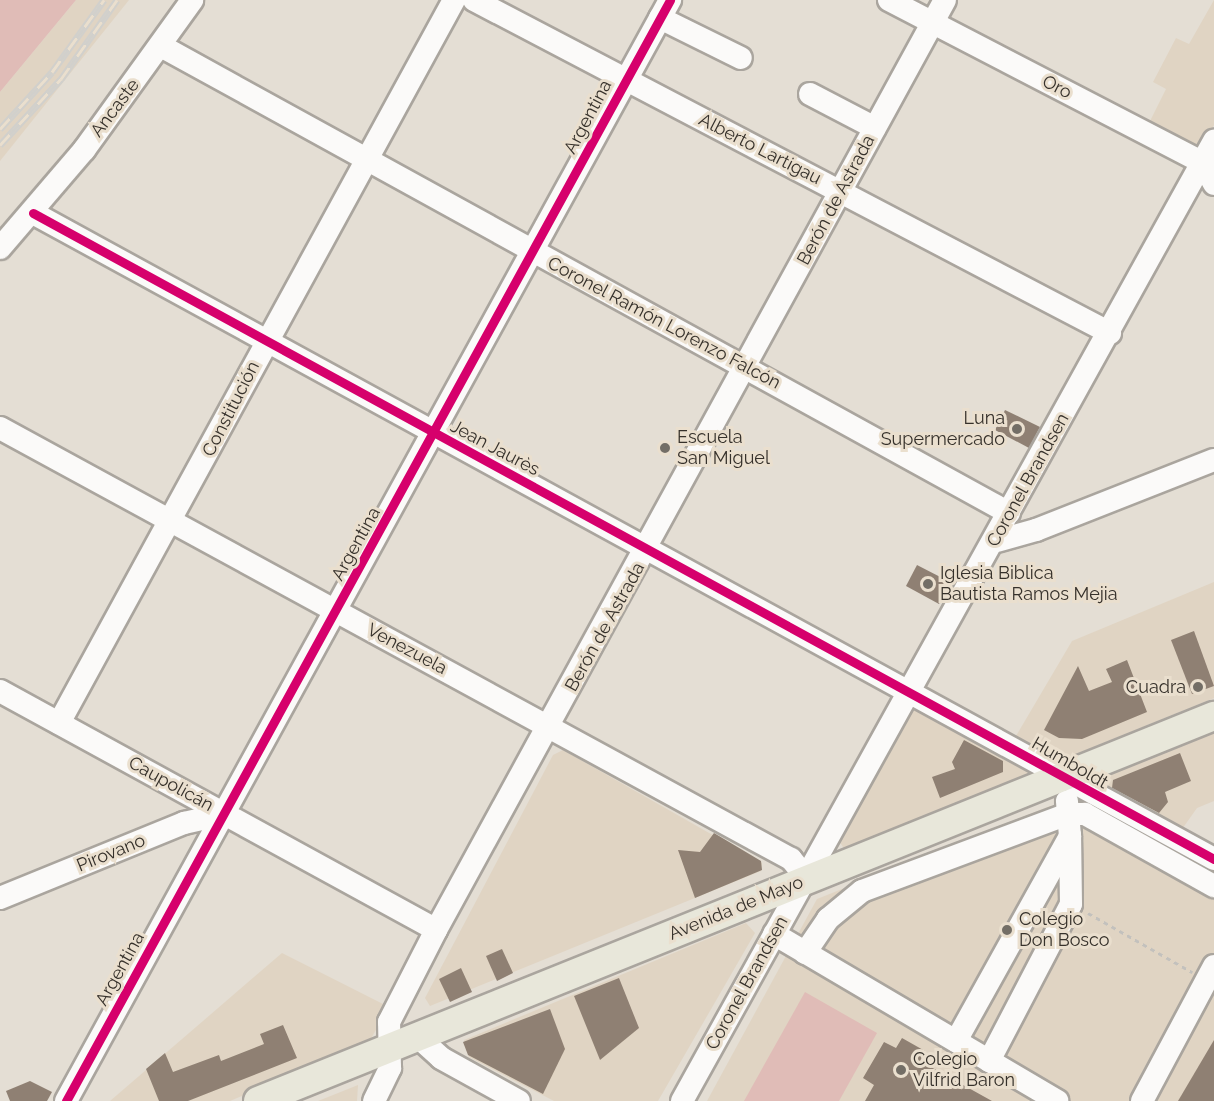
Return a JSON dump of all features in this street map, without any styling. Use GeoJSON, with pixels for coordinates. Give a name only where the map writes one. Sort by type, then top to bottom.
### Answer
{"type":"FeatureCollection","features":[{"type":"Feature","properties":{"kind":"main road","name":"Avenida de Mayo"},"geometry":{"type":"LineString","coordinates":[[258,1101],[807,879],[1067,808],[1214,716]]}},
{"type":"Feature","properties":{"kind":"street","name":"Ancaste"},"geometry":{"type":"LineString","coordinates":[[0,248],[33,213],[161,46],[192,0]]}},
{"type":"Feature","properties":{"kind":"street","name":"Constitución"},"geometry":{"type":"LineString","coordinates":[[58,723],[172,523],[266,339],[363,158],[454,0]]}},
{"type":"Feature","properties":{"kind":"street","name":"Alberto Lartigau"},"geometry":{"type":"LineString","coordinates":[[474,0],[1110,333]]}},
{"type":"Feature","properties":{"kind":"street","name":"Oro"},"geometry":{"type":"LineString","coordinates":[[889,0],[1202,162]]}},
{"type":"Feature","properties":{"kind":"street","name":"Berón de Astrada"},"geometry":{"type":"LineString","coordinates":[[374,1101],[388,1076],[389,1022],[436,930],[647,549],[945,0]]}},
{"type":"Feature","properties":{"kind":"street","name":"Argentina"},"geometry":{"type":"LineString","coordinates":[[66,1101],[436,435],[665,9]]}},
{"type":"Feature","properties":{"kind":"street"},"geometry":{"type":"LineString","coordinates":[[665,9],[741,58]]}},
{"type":"Feature","properties":{"kind":"street","name":"Coronel Ramón Lorenzo Falcón"},"geometry":{"type":"LineString","coordinates":[[161,46],[1009,513]]}},
{"type":"Feature","properties":{"kind":"street"},"geometry":{"type":"LineString","coordinates":[[810,94],[875,128]]}},
{"type":"Feature","properties":{"kind":"street","name":"Coronel Brandsen"},"geometry":{"type":"LineString","coordinates":[[682,1101],[1110,333],[1214,141]]}},
{"type":"Feature","properties":{"kind":"street"},"geometry":{"type":"LineString","coordinates":[[1202,162],[1214,184]]}},
{"type":"Feature","properties":{"kind":"street","name":"Jean Jaurès"},"geometry":{"type":"LineString","coordinates":[[33,213],[266,339],[436,435],[911,691]]}},
{"type":"Feature","properties":{"kind":"street","name":"Venezuela"},"geometry":{"type":"LineString","coordinates":[[0,428],[791,859],[807,879]]}},
{"type":"Feature","properties":{"kind":"street"},"geometry":{"type":"LineString","coordinates":[[993,542],[1036,530],[1214,460]]}},
{"type":"Feature","properties":{"kind":"street","name":"Caupolicán"},"geometry":{"type":"LineString","coordinates":[[0,691],[436,930]]}},
{"type":"Feature","properties":{"kind":"street","name":"Humboldt"},"geometry":{"type":"LineString","coordinates":[[911,691],[1067,808],[1214,859]]}},
{"type":"Feature","properties":{"kind":"street"},"geometry":{"type":"LineString","coordinates":[[806,953],[828,919],[862,891],[1067,808],[1085,814],[1214,886]]}},
{"type":"Feature","properties":{"kind":"street"},"geometry":{"type":"LineString","coordinates":[[989,1061],[1071,904],[1067,808]]}},
{"type":"Feature","properties":{"kind":"street"},"geometry":{"type":"LineString","coordinates":[[956,1041],[1067,808]]}},
{"type":"Feature","properties":{"kind":"street","name":"Pirovano"},"geometry":{"type":"LineString","coordinates":[[0,898],[184,823],[224,814]]}},
{"type":"Feature","properties":{"kind":"street"},"geometry":{"type":"LineString","coordinates":[[774,934],[1058,1101]]}},
{"type":"Feature","properties":{"kind":"street"},"geometry":{"type":"LineString","coordinates":[[1142,1101],[1210,973]]}},
{"type":"Feature","properties":{"kind":"street"},"geometry":{"type":"LineString","coordinates":[[418,1036],[441,1058],[519,1101]]}},
{"type":"Feature","properties":{"kind":"path"},"geometry":{"type":"LineString","coordinates":[[1071,904],[1210,973]]}},
{"type":"Feature","properties":{"kind":"shaded area"},"geometry":{"type":"Polygon","coordinates":[[[0,0],[76,0],[0,92],[0,0]]]}},
{"type":"Feature","properties":{"kind":"shaded area"},"geometry":{"type":"Polygon","coordinates":[[[76,0],[129,0],[0,161],[0,92],[76,0]]]}},
{"type":"Feature","properties":{"kind":"shaded area"},"geometry":{"type":"Polygon","coordinates":[[[1214,0],[1214,125],[1203,144],[1193,148],[1148,125],[1166,89],[1153,82],[1176,38],[1189,44],[1214,0]]]}},
{"type":"Feature","properties":{"kind":"shaded area"},"geometry":{"type":"Polygon","coordinates":[[[1214,582],[1214,698],[1059,761],[1013,741],[1072,641],[1214,582]]]}},
{"type":"Feature","properties":{"kind":"shaded area"},"geometry":{"type":"Polygon","coordinates":[[[911,706],[1027,766],[1029,773],[845,850],[839,841],[911,706]]]}},
{"type":"Feature","properties":{"kind":"shaded area"},"geometry":{"type":"Polygon","coordinates":[[[1214,732],[1214,801],[1197,808],[1180,832],[1101,782],[1105,775],[1214,732]]]}},
{"type":"Feature","properties":{"kind":"shaded area"},"geometry":{"type":"Polygon","coordinates":[[[563,750],[762,863],[761,871],[430,1006],[425,998],[553,755],[563,750]]]}},
{"type":"Feature","properties":{"kind":"shaded area","name":"Colegio Don Bosco"},"geometry":{"type":"Polygon","coordinates":[[[1067,805],[1214,877],[1214,1101],[707,1101],[817,899],[1050,806],[1067,805]]]}},
{"type":"Feature","properties":{"kind":"shaded area"},"geometry":{"type":"Polygon","coordinates":[[[746,923],[755,933],[658,1101],[554,1101],[469,1057],[464,1040],[746,923]]]}},
{"type":"Feature","properties":{"kind":"shaded area"},"geometry":{"type":"Polygon","coordinates":[[[282,953],[389,1007],[369,1042],[230,1101],[110,1101],[282,953]]]}},
{"type":"Feature","properties":{"kind":"shaded area"},"geometry":{"type":"Polygon","coordinates":[[[805,992],[877,1033],[839,1101],[744,1101],[805,992]]]}},
{"type":"Feature","properties":{"kind":"shaded area"},"geometry":{"type":"Polygon","coordinates":[[[358,1085],[357,1101],[318,1101],[358,1085]]]}},
{"type":"Feature","properties":{"kind":"building","name":"Luna Supermercado"},"geometry":{"type":"Polygon","coordinates":[[[1005,410],[1040,427],[1029,448],[995,430],[1005,410]]]}},
{"type":"Feature","properties":{"kind":"building","name":"Iglesia Biblica Bautista Ramos Mejia"},"geometry":{"type":"Polygon","coordinates":[[[917,565],[950,582],[939,604],[906,586],[917,565]]]}},
{"type":"Feature","properties":{"kind":"building"},"geometry":{"type":"Polygon","coordinates":[[[1194,631],[1214,686],[1192,694],[1171,640],[1194,631]]]}},
{"type":"Feature","properties":{"kind":"building"},"geometry":{"type":"Polygon","coordinates":[[[1127,660],[1147,712],[1082,739],[1059,738],[1044,730],[1078,666],[1089,691],[1112,682],[1106,669],[1127,660]]]}},
{"type":"Feature","properties":{"kind":"building"},"geometry":{"type":"Polygon","coordinates":[[[964,740],[1003,761],[1003,772],[940,798],[932,777],[955,769],[952,762],[964,740]]]}},
{"type":"Feature","properties":{"kind":"building"},"geometry":{"type":"Polygon","coordinates":[[[1180,753],[1191,781],[1165,792],[1168,802],[1159,813],[1112,788],[1113,780],[1180,753]]]}},
{"type":"Feature","properties":{"kind":"building"},"geometry":{"type":"Polygon","coordinates":[[[714,833],[761,861],[762,870],[695,898],[678,850],[700,852],[714,833]]]}},
{"type":"Feature","properties":{"kind":"building"},"geometry":{"type":"Polygon","coordinates":[[[502,949],[513,973],[497,981],[486,956],[502,949]]]}},
{"type":"Feature","properties":{"kind":"building"},"geometry":{"type":"Polygon","coordinates":[[[461,968],[472,992],[450,1002],[439,979],[461,968]]]}},
{"type":"Feature","properties":{"kind":"building"},"geometry":{"type":"Polygon","coordinates":[[[619,978],[639,1028],[600,1060],[574,996],[619,978]]]}},
{"type":"Feature","properties":{"kind":"building"},"geometry":{"type":"Polygon","coordinates":[[[550,1009],[565,1049],[543,1094],[468,1055],[463,1042],[550,1009]]]}},
{"type":"Feature","properties":{"kind":"building"},"geometry":{"type":"Polygon","coordinates":[[[283,1025],[297,1058],[188,1101],[159,1101],[146,1069],[165,1053],[173,1072],[219,1055],[221,1061],[264,1044],[260,1034],[283,1025]]]}},
{"type":"Feature","properties":{"kind":"building","name":"Colegio Vilfrid Baron"},"geometry":{"type":"Polygon","coordinates":[[[902,1038],[925,1051],[920,1061],[992,1101],[865,1101],[874,1085],[863,1078],[884,1042],[896,1048],[902,1038]]]}},
{"type":"Feature","properties":{"kind":"building"},"geometry":{"type":"Polygon","coordinates":[[[1214,1040],[1214,1101],[1178,1101],[1214,1040]]]}},
{"type":"Feature","properties":{"kind":"building"},"geometry":{"type":"Polygon","coordinates":[[[30,1081],[52,1092],[47,1101],[10,1101],[6,1091],[30,1081]]]}},
{"type":"Feature","properties":{"kind":"railway"},"geometry":{"type":"LineString","coordinates":[[0,129],[52,72],[104,0]]}},
{"type":"Feature","properties":{"kind":"railway"},"geometry":{"type":"LineString","coordinates":[[0,145],[61,79],[117,0]]}},
{"type":"Feature","properties":{"kind":"cycle path"},"geometry":{"type":"LineString","coordinates":[[66,1101],[670,0]]}},
{"type":"Feature","properties":{"kind":"cycle path"},"geometry":{"type":"LineString","coordinates":[[33,213],[1214,859]]}},
{"type":"Feature","properties":{"kind":"place","name":"Luna Supermercado"},"geometry":{"type":"Point","coordinates":[1017,429]}},
{"type":"Feature","properties":{"kind":"place","name":"Escuela San Miguel"},"geometry":{"type":"Point","coordinates":[665,448]}},
{"type":"Feature","properties":{"kind":"place","name":"Iglesia Biblica Bautista Ramos Mejia"},"geometry":{"type":"Point","coordinates":[928,584]}},
{"type":"Feature","properties":{"kind":"place","name":"Cuadra"},"geometry":{"type":"Point","coordinates":[1198,687]}},
{"type":"Feature","properties":{"kind":"place","name":"Colegio Don Bosco"},"geometry":{"type":"Point","coordinates":[1007,930]}},
{"type":"Feature","properties":{"kind":"place","name":"Colegio Vilfrid Baron"},"geometry":{"type":"Point","coordinates":[901,1070]}}]}
